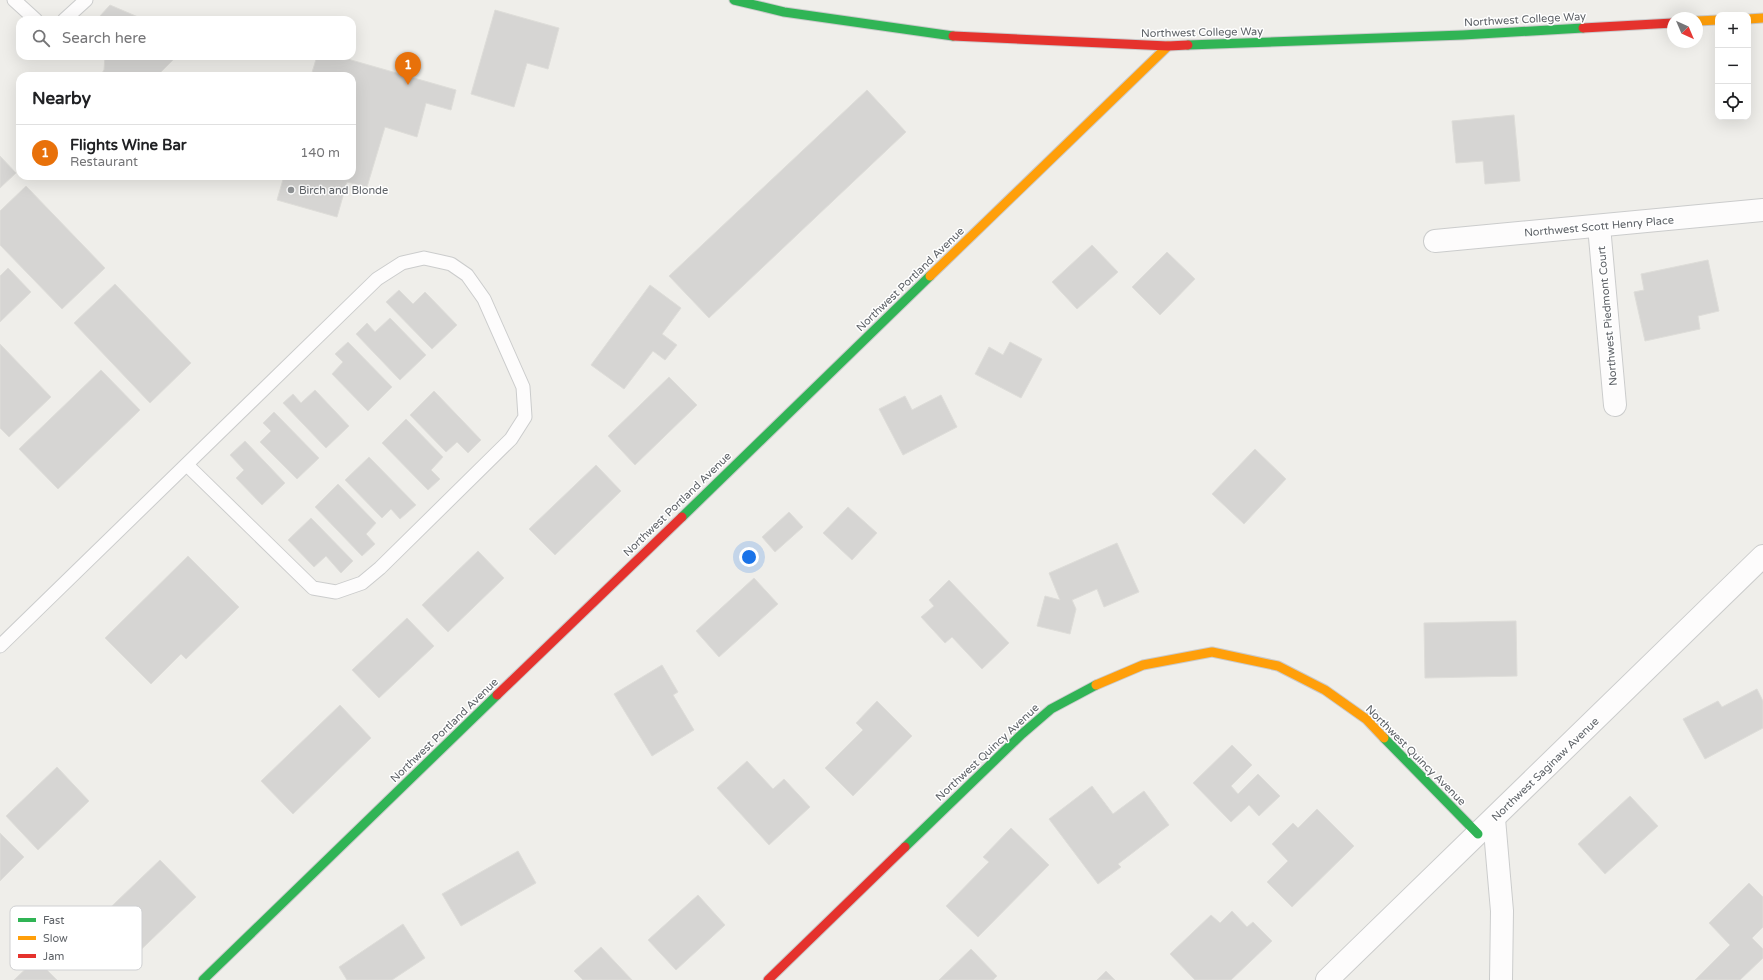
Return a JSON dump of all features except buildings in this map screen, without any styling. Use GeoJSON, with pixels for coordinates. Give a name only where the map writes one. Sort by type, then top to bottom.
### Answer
{"type":"FeatureCollection","features":[{"type":"Feature","properties":{"kind":"street","name":"Northwest College Way"},"geometry":{"type":"LineString","coordinates":[[734,0],[784,12],[956,36],[1168,46],[1455,35],[1667,23]]}},
{"type":"Feature","properties":{"kind":"street"},"geometry":{"type":"LineString","coordinates":[[1751,18],[1763,18]]}},
{"type":"Feature","properties":{"kind":"street"},"geometry":{"type":"LineString","coordinates":[[1703,21],[1715,20]]}},
{"type":"Feature","properties":{"kind":"street","name":"Northwest Portland Avenue"},"geometry":{"type":"LineString","coordinates":[[203,980],[1168,46]]}},
{"type":"Feature","properties":{"kind":"street","name":"Northwest Scott Henry Place"},"geometry":{"type":"LineString","coordinates":[[1435,241],[1763,210]]}},
{"type":"Feature","properties":{"kind":"street","name":"Northwest Piedmont Court"},"geometry":{"type":"LineString","coordinates":[[1599,226],[1615,405]]}},
{"type":"Feature","properties":{"kind":"street","name":"Northwest Saginaw Avenue"},"geometry":{"type":"LineString","coordinates":[[1327,980],[1763,556]]}},
{"type":"Feature","properties":{"kind":"street","name":"Northwest Quincy Avenue"},"geometry":{"type":"LineString","coordinates":[[768,980],[1022,734],[1058,705],[1089,688],[1143,666],[1212,652],[1278,666],[1318,686],[1366,719],[1478,834]]}},
{"type":"Feature","properties":{"kind":"street"},"geometry":{"type":"LineString","coordinates":[[1494,819],[1502,911],[1501,980]]}},
{"type":"Feature","properties":{"kind":"lane"},"geometry":{"type":"LineString","coordinates":[[14,0],[32,16]]}},
{"type":"Feature","properties":{"kind":"lane"},"geometry":{"type":"LineString","coordinates":[[68,16],[86,0]]}},
{"type":"Feature","properties":{"kind":"lane"},"geometry":{"type":"LineString","coordinates":[[0,646],[378,279],[402,263],[424,258],[451,264],[467,275],[484,299],[523,388],[525,417],[511,439],[380,568],[362,583],[336,592],[313,588],[187,465]]}},
{"type":"Feature","properties":{"kind":"traffic: fast"},"geometry":{"type":"LineString","coordinates":[[734,0],[784,12],[953,36]]}},
{"type":"Feature","properties":{"kind":"traffic: fast"},"geometry":{"type":"LineString","coordinates":[[1188,45],[1463,35],[1583,28]]}},
{"type":"Feature","properties":{"kind":"traffic: fast"},"geometry":{"type":"LineString","coordinates":[[682,517],[930,276]]}},
{"type":"Feature","properties":{"kind":"traffic: fast"},"geometry":{"type":"LineString","coordinates":[[905,847],[1022,734],[1051,709],[1096,685]]}},
{"type":"Feature","properties":{"kind":"traffic: fast"},"geometry":{"type":"LineString","coordinates":[[203,980],[497,695]]}},
{"type":"Feature","properties":{"kind":"traffic: fast"},"geometry":{"type":"LineString","coordinates":[[1384,738],[1478,834]]}},
{"type":"Feature","properties":{"kind":"traffic: slow"},"geometry":{"type":"LineString","coordinates":[[1751,19],[1763,18]]}},
{"type":"Feature","properties":{"kind":"traffic: slow"},"geometry":{"type":"LineString","coordinates":[[1703,21],[1715,20]]}},
{"type":"Feature","properties":{"kind":"traffic: slow"},"geometry":{"type":"LineString","coordinates":[[930,276],[1168,46]]}},
{"type":"Feature","properties":{"kind":"traffic: slow"},"geometry":{"type":"LineString","coordinates":[[1096,685],[1143,665],[1212,652],[1278,666],[1325,690],[1366,719],[1384,738]]}},
{"type":"Feature","properties":{"kind":"traffic: jam"},"geometry":{"type":"LineString","coordinates":[[1583,28],[1667,23]]}},
{"type":"Feature","properties":{"kind":"traffic: jam"},"geometry":{"type":"LineString","coordinates":[[953,36],[1168,46],[1188,45]]}},
{"type":"Feature","properties":{"kind":"traffic: jam"},"geometry":{"type":"LineString","coordinates":[[497,695],[682,517]]}},
{"type":"Feature","properties":{"kind":"traffic: jam"},"geometry":{"type":"LineString","coordinates":[[768,980],[905,847]]}},
{"type":"Feature","properties":{"kind":"place","name":"Flights Wine Bar"},"geometry":{"type":"Point","coordinates":[408,85]}},
{"type":"Feature","properties":{"kind":"place","name":"Birch and Blonde"},"geometry":{"type":"Point","coordinates":[291,190]}}]}
